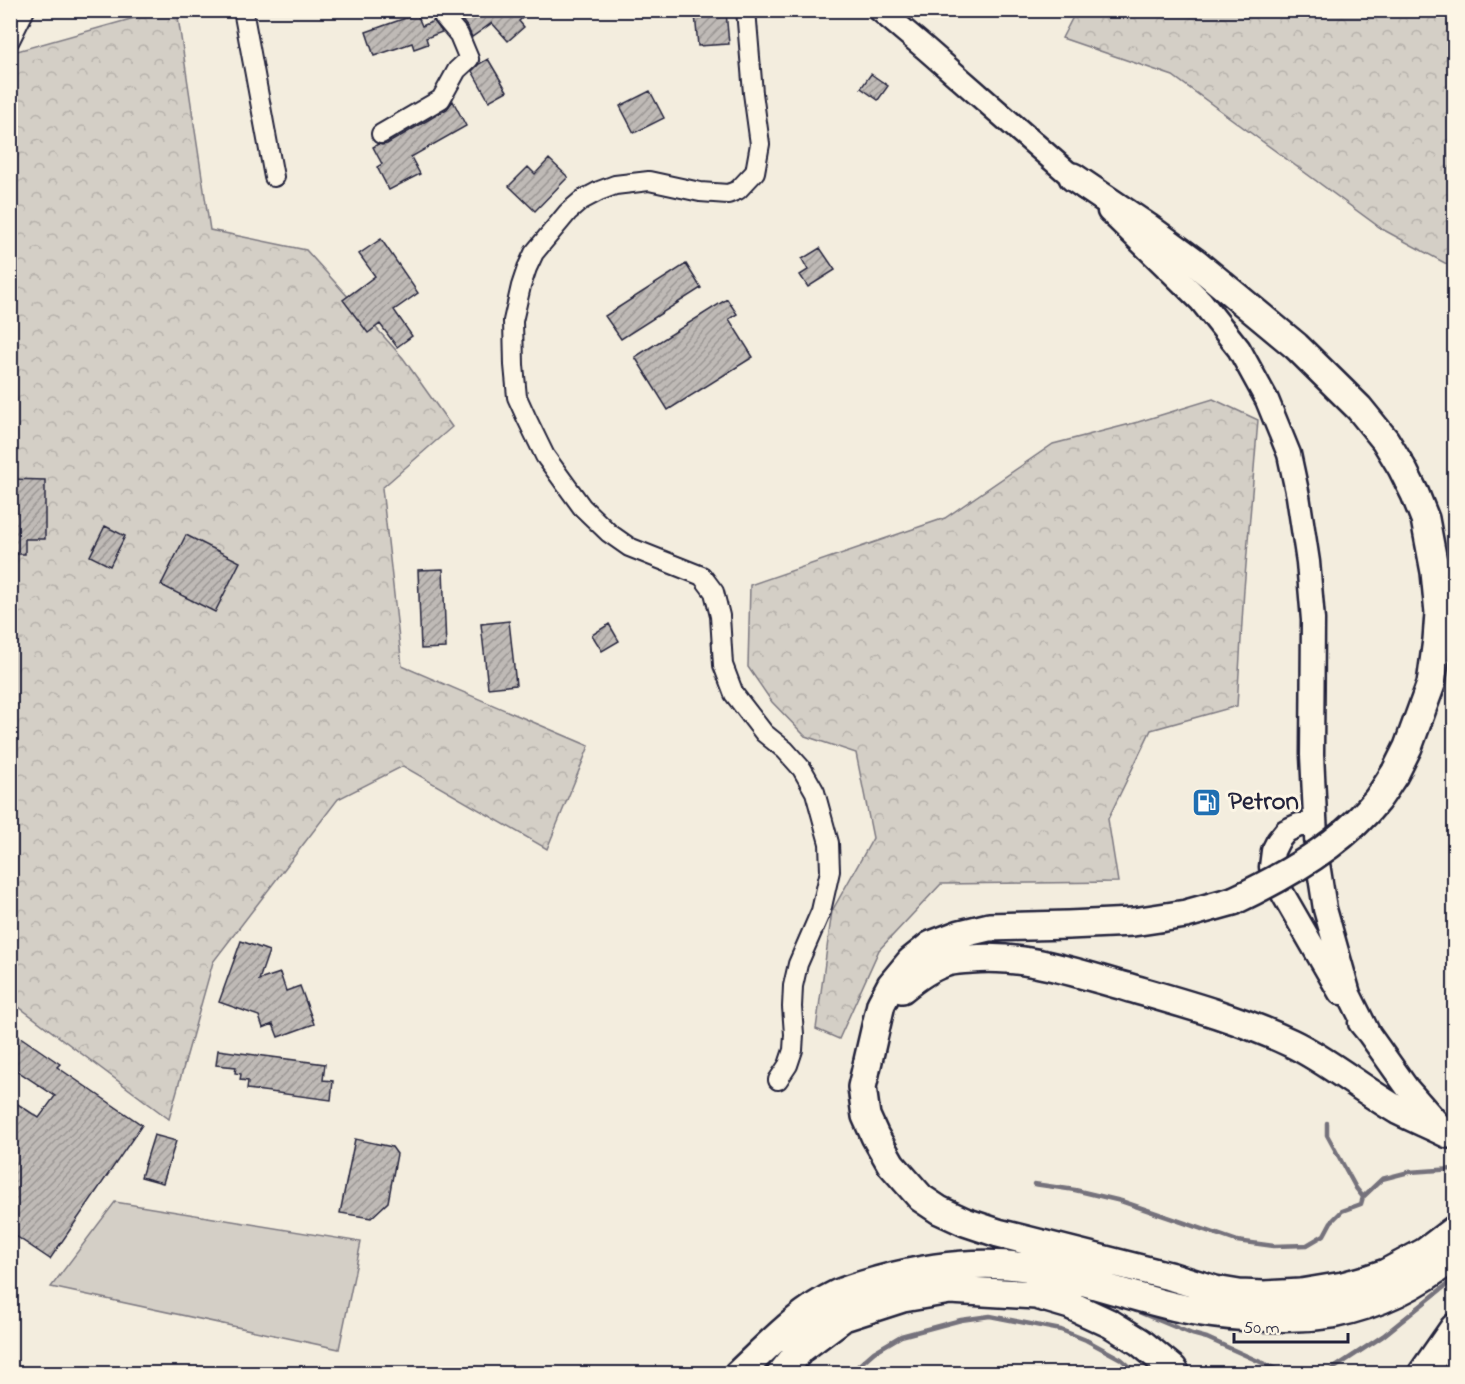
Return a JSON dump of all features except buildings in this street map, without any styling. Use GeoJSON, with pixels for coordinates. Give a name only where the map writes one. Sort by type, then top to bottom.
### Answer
{"type":"FeatureCollection","features":[{"type":"Feature","properties":{"kind":"highway"},"geometry":{"type":"LineString","coordinates":[[1073,177],[1196,263],[1296,346],[1359,408],[1385,440],[1402,468],[1425,519],[1435,572],[1439,612],[1431,684],[1408,747],[1395,773],[1376,801],[1329,845],[1267,885],[1233,901],[1186,914],[1133,922],[989,927],[960,934],[931,945],[911,961],[891,985],[881,1004],[862,1088],[866,1116],[891,1164],[921,1198],[939,1210],[998,1233],[1173,1277],[1215,1290],[1264,1295],[1301,1293],[1343,1286],[1386,1273],[1425,1252],[1455,1230]]}},
{"type":"Feature","properties":{"kind":"highway"},"geometry":{"type":"LineString","coordinates":[[881,1004],[898,993],[918,975],[944,963],[986,957],[1048,965],[1233,1019],[1292,1044],[1399,1110],[1451,1137]]}},
{"type":"Feature","properties":{"kind":"highway"},"geometry":{"type":"LineString","coordinates":[[738,1374],[780,1334],[817,1305],[837,1294],[906,1273],[942,1266],[985,1264],[1037,1269],[1162,1304],[1228,1315],[1278,1318],[1331,1314],[1365,1304],[1400,1291],[1431,1274],[1455,1256]]}},
{"type":"Feature","properties":{"kind":"highway"},"geometry":{"type":"LineString","coordinates":[[781,1374],[801,1349],[844,1317],[903,1298],[950,1290],[1036,1295],[1070,1305],[1111,1324],[1140,1342],[1176,1374]]}},
{"type":"Feature","properties":{"kind":"highway"},"geometry":{"type":"LineString","coordinates":[[1422,1374],[1455,1328]]}},
{"type":"Feature","properties":{"kind":"main road"},"geometry":{"type":"LineString","coordinates":[[880,10],[1073,177],[1201,301],[1239,349],[1267,400],[1289,454],[1306,551],[1313,620],[1312,754],[1315,825],[1325,909],[1349,994],[1369,1034]]}},
{"type":"Feature","properties":{"kind":"main road"},"geometry":{"type":"LineString","coordinates":[[1315,825],[1299,825],[1281,836],[1273,851],[1271,862],[1280,890],[1351,1013],[1369,1034],[1408,1089],[1451,1137]]}},
{"type":"Feature","properties":{"kind":"street"},"geometry":{"type":"LineString","coordinates":[[10,40],[25,10]]}},
{"type":"Feature","properties":{"kind":"street"},"geometry":{"type":"LineString","coordinates":[[243,10],[274,177]]}},
{"type":"Feature","properties":{"kind":"street"},"geometry":{"type":"LineString","coordinates":[[381,134],[441,99],[457,70],[469,59],[459,35],[443,16],[443,10]]}},
{"type":"Feature","properties":{"kind":"street"},"geometry":{"type":"LineString","coordinates":[[746,10],[760,144],[755,172],[738,190],[728,194],[700,192],[649,181],[615,185],[582,200],[568,212],[534,253],[527,268],[513,321],[514,365],[517,397],[526,417],[545,456],[582,507],[609,533],[629,547],[702,576],[714,592],[720,616],[723,665],[734,694],[764,733],[785,750],[802,769],[815,792],[830,843],[830,871],[821,911],[798,964],[793,986],[793,1050],[788,1065],[778,1080]]}},
{"type":"Feature","properties":{"kind":"green space"},"geometry":{"type":"Polygon","coordinates":[[[159,11],[177,11],[210,230],[306,250],[403,358],[452,427],[382,488],[402,666],[589,746],[547,849],[403,766],[338,799],[213,962],[169,1119],[11,1001],[10,53],[159,11]]]}},
{"type":"Feature","properties":{"kind":"green space"},"geometry":{"type":"Polygon","coordinates":[[[1076,11],[1454,11],[1454,268],[1382,229],[1173,76],[1062,38],[1076,11]]]}},
{"type":"Feature","properties":{"kind":"green space"},"geometry":{"type":"Polygon","coordinates":[[[1213,399],[1258,420],[1237,706],[1151,730],[1108,819],[1118,882],[941,884],[879,950],[839,1039],[816,1029],[832,911],[873,838],[856,753],[805,736],[772,702],[748,667],[750,585],[945,518],[1053,444],[1138,422],[1213,399]]]}},
{"type":"Feature","properties":{"kind":"green space"},"geometry":{"type":"Polygon","coordinates":[[[115,1202],[361,1242],[339,1349],[51,1287],[115,1202]]]}},
{"type":"Feature","properties":{"kind":"waterway"},"geometry":{"type":"LineString","coordinates":[[1034,1184],[1075,1190],[1121,1201],[1237,1241],[1274,1246],[1307,1245],[1324,1235],[1331,1222],[1342,1211],[1361,1204],[1363,1197],[1327,1135],[1327,1123]]}},
{"type":"Feature","properties":{"kind":"waterway"},"geometry":{"type":"LineString","coordinates":[[1363,1197],[1382,1179],[1409,1172],[1454,1169]]}},
{"type":"Feature","properties":{"kind":"waterway"},"geometry":{"type":"LineString","coordinates":[[1325,1374],[1383,1336],[1449,1283],[1454,1276]]}},
{"type":"Feature","properties":{"kind":"waterway"},"geometry":{"type":"LineString","coordinates":[[1129,1308],[1207,1338],[1287,1374]]}},
{"type":"Feature","properties":{"kind":"waterway"},"geometry":{"type":"LineString","coordinates":[[849,1374],[874,1352],[901,1336],[961,1320],[990,1316],[1061,1330],[1086,1340],[1121,1359],[1138,1374]]}},
{"type":"Feature","properties":{"kind":"place","name":"Petron"},"geometry":{"type":"Point","coordinates":[1207,802]}}]}
